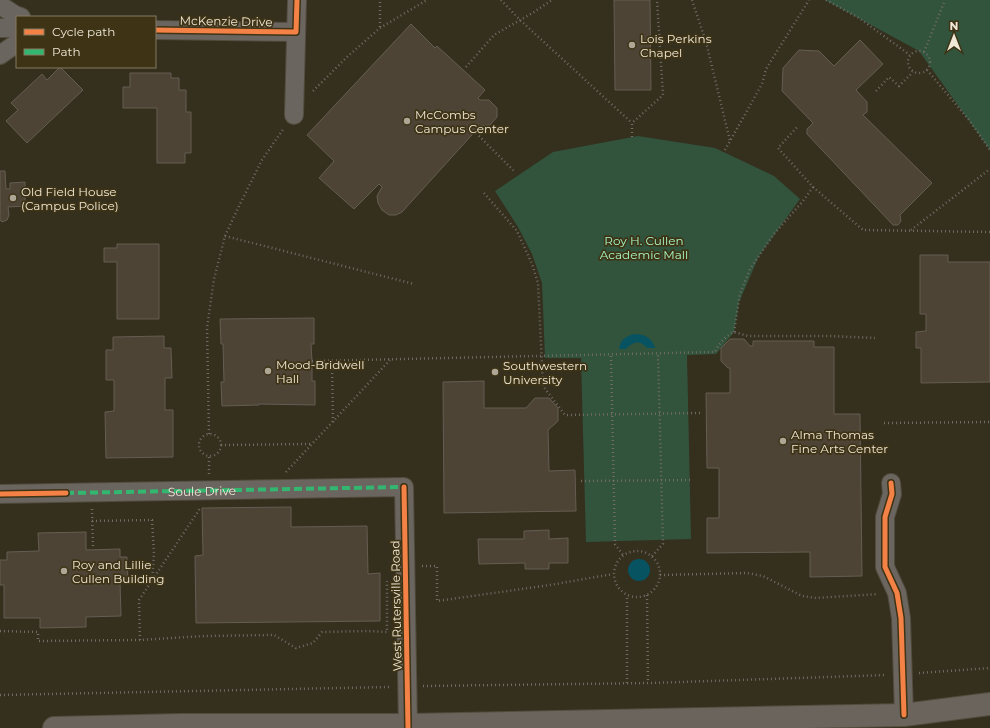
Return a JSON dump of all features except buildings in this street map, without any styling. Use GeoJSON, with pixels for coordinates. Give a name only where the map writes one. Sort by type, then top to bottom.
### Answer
{"type":"FeatureCollection","features":[{"type":"Feature","properties":{"kind":"main road"},"geometry":{"type":"LineString","coordinates":[[54,728],[408,727],[844,722],[990,704]]}},
{"type":"Feature","properties":{"kind":"street"},"geometry":{"type":"LineString","coordinates":[[294,115],[297,0]]}},
{"type":"Feature","properties":{"kind":"street"},"geometry":{"type":"LineString","coordinates":[[0,5],[18,16]]}},
{"type":"Feature","properties":{"kind":"street"},"geometry":{"type":"LineString","coordinates":[[0,28],[16,28]]}},
{"type":"Feature","properties":{"kind":"street","name":"McKenzie Drive"},"geometry":{"type":"LineString","coordinates":[[156,30],[296,32]]}},
{"type":"Feature","properties":{"kind":"street"},"geometry":{"type":"LineString","coordinates":[[0,55],[16,44]]}},
{"type":"Feature","properties":{"kind":"street"},"geometry":{"type":"LineString","coordinates":[[891,483],[892,494],[885,517],[885,567],[897,593],[900,618],[904,715]]}},
{"type":"Feature","properties":{"kind":"street","name":"Soule Drive"},"geometry":{"type":"LineString","coordinates":[[0,494],[404,487]]}},
{"type":"Feature","properties":{"kind":"street","name":"West Rutersville Road"},"geometry":{"type":"LineString","coordinates":[[404,487],[408,727]]}},
{"type":"Feature","properties":{"kind":"path"},"geometry":{"type":"LineString","coordinates":[[380,0],[380,28]]}},
{"type":"Feature","properties":{"kind":"path"},"geometry":{"type":"LineString","coordinates":[[209,434],[207,328],[214,279],[225,236],[262,160],[315,88],[380,28],[427,0]]}},
{"type":"Feature","properties":{"kind":"path"},"geometry":{"type":"LineString","coordinates":[[501,0],[520,20],[632,123]]}},
{"type":"Feature","properties":{"kind":"path"},"geometry":{"type":"LineString","coordinates":[[466,67],[494,35],[552,0]]}},
{"type":"Feature","properties":{"kind":"path"},"geometry":{"type":"LineString","coordinates":[[632,136],[632,123],[662,94],[657,0]]}},
{"type":"Feature","properties":{"kind":"path"},"geometry":{"type":"LineString","coordinates":[[692,0],[706,42],[730,142]]}},
{"type":"Feature","properties":{"kind":"path"},"geometry":{"type":"LineString","coordinates":[[725,150],[762,84],[766,69],[809,0]]}},
{"type":"Feature","properties":{"kind":"path"},"geometry":{"type":"LineString","coordinates":[[826,0],[859,18],[910,55]]}},
{"type":"Feature","properties":{"kind":"path"},"geometry":{"type":"LineString","coordinates":[[924,52],[945,0]]}},
{"type":"Feature","properties":{"kind":"path"},"geometry":{"type":"LineString","coordinates":[[917,51],[924,52],[930,60],[927,70],[919,74],[912,72],[908,64],[910,55],[917,51]]}},
{"type":"Feature","properties":{"kind":"path"},"geometry":{"type":"LineString","coordinates":[[927,70],[969,120],[990,150]]}},
{"type":"Feature","properties":{"kind":"path"},"geometry":{"type":"LineString","coordinates":[[876,91],[889,77],[899,86],[912,72]]}},
{"type":"Feature","properties":{"kind":"path"},"geometry":{"type":"LineString","coordinates":[[798,126],[778,148],[813,187],[863,230],[990,232]]}},
{"type":"Feature","properties":{"kind":"path"},"geometry":{"type":"LineString","coordinates":[[476,134],[514,171]]}},
{"type":"Feature","properties":{"kind":"path"},"geometry":{"type":"LineString","coordinates":[[911,231],[990,169]]}},
{"type":"Feature","properties":{"kind":"path"},"geometry":{"type":"LineString","coordinates":[[734,332],[740,294],[750,269],[774,234],[803,201],[813,187]]}},
{"type":"Feature","properties":{"kind":"path"},"geometry":{"type":"LineString","coordinates":[[484,193],[517,231],[532,264],[538,283],[543,386],[565,415],[700,413]]}},
{"type":"Feature","properties":{"kind":"path"},"geometry":{"type":"LineString","coordinates":[[225,236],[414,284]]}},
{"type":"Feature","properties":{"kind":"path"},"geometry":{"type":"LineString","coordinates":[[312,362],[715,352],[717,346],[734,332],[748,336],[830,336],[875,338]]}},
{"type":"Feature","properties":{"kind":"path"},"geometry":{"type":"LineString","coordinates":[[652,556],[663,544],[658,355]]}},
{"type":"Feature","properties":{"kind":"path"},"geometry":{"type":"LineString","coordinates":[[611,356],[615,544],[623,555]]}},
{"type":"Feature","properties":{"kind":"path"},"geometry":{"type":"LineString","coordinates":[[270,489],[390,360]]}},
{"type":"Feature","properties":{"kind":"path"},"geometry":{"type":"LineString","coordinates":[[332,361],[333,422]]}},
{"type":"Feature","properties":{"kind":"path"},"geometry":{"type":"LineString","coordinates":[[884,424],[990,422]]}},
{"type":"Feature","properties":{"kind":"path"},"geometry":{"type":"LineString","coordinates":[[209,434],[218,436],[221,445],[218,454],[209,456],[201,453],[198,445],[201,437],[209,434]]}},
{"type":"Feature","properties":{"kind":"path"},"geometry":{"type":"LineString","coordinates":[[221,445],[312,444]]}},
{"type":"Feature","properties":{"kind":"path"},"geometry":{"type":"LineString","coordinates":[[140,640],[139,600],[206,500],[209,490],[209,456]]}},
{"type":"Feature","properties":{"kind":"path"},"geometry":{"type":"LineString","coordinates":[[580,481],[693,480]]}},
{"type":"Feature","properties":{"kind":"path"},"geometry":{"type":"LineString","coordinates":[[91,492],[93,546]]}},
{"type":"Feature","properties":{"kind":"path"},"geometry":{"type":"LineString","coordinates":[[92,521],[152,520],[154,554],[152,580]]}},
{"type":"Feature","properties":{"kind":"path"},"geometry":{"type":"LineString","coordinates":[[631,551],[643,551],[652,556],[658,562],[660,575],[658,585],[653,591],[640,597],[627,596],[619,590],[615,583],[613,574],[615,564],[623,555],[631,551]]}},
{"type":"Feature","properties":{"kind":"path"},"geometry":{"type":"LineString","coordinates":[[405,565],[438,566],[437,601],[613,574]]}},
{"type":"Feature","properties":{"kind":"path"},"geometry":{"type":"LineString","coordinates":[[660,575],[747,573],[763,576],[802,596],[816,598],[897,593]]}},
{"type":"Feature","properties":{"kind":"path"},"geometry":{"type":"LineString","coordinates":[[0,632],[38,632],[38,641],[140,640],[205,636],[274,635],[296,648],[313,643],[322,632],[387,632],[387,580]]}},
{"type":"Feature","properties":{"kind":"path"},"geometry":{"type":"LineString","coordinates":[[647,595],[648,683]]}},
{"type":"Feature","properties":{"kind":"path"},"geometry":{"type":"LineString","coordinates":[[627,596],[627,683]]}},
{"type":"Feature","properties":{"kind":"path"},"geometry":{"type":"LineString","coordinates":[[0,695],[408,686],[648,683],[903,674],[990,668]]}},
{"type":"Feature","properties":{"kind":"green space"},"geometry":{"type":"Polygon","coordinates":[[[825,0],[990,0],[990,150],[919,51],[825,0]]]}},
{"type":"Feature","properties":{"kind":"green space","name":"Roy H. Cullen Academic Mall"},"geometry":{"type":"Polygon","coordinates":[[[638,136],[715,148],[774,176],[800,199],[759,256],[739,302],[734,332],[716,354],[687,355],[691,539],[586,542],[581,358],[545,358],[542,283],[532,254],[518,227],[495,191],[553,152],[638,136]]]}},
{"type":"Feature","properties":{"kind":"water"},"geometry":{"type":"Polygon","coordinates":[[[634,334],[648,337],[655,348],[647,348],[636,342],[631,344],[626,349],[619,349],[624,339],[634,334]]]}},
{"type":"Feature","properties":{"kind":"water"},"geometry":{"type":"Polygon","coordinates":[[[639,559],[647,562],[650,570],[647,578],[639,581],[631,578],[628,570],[631,562],[639,559]]]}},
{"type":"Feature","properties":{"kind":"marked path"},"geometry":{"type":"LineString","coordinates":[[66,493],[404,487]]}},
{"type":"Feature","properties":{"kind":"cycle path"},"geometry":{"type":"LineString","coordinates":[[156,30],[296,32],[297,0]]}},
{"type":"Feature","properties":{"kind":"cycle path"},"geometry":{"type":"LineString","coordinates":[[891,483],[892,494],[885,517],[885,567],[897,593],[901,618],[904,715]]}},
{"type":"Feature","properties":{"kind":"cycle path"},"geometry":{"type":"LineString","coordinates":[[404,487],[408,728]]}},
{"type":"Feature","properties":{"kind":"cycle path"},"geometry":{"type":"LineString","coordinates":[[0,494],[66,493]]}},
{"type":"Feature","properties":{"kind":"place","name":"Lois Perkins Chapel"},"geometry":{"type":"Point","coordinates":[632,45]}},
{"type":"Feature","properties":{"kind":"place","name":"McCombs Campus Center"},"geometry":{"type":"Point","coordinates":[407,121]}},
{"type":"Feature","properties":{"kind":"place","name":"Old Field House (Campus Police)"},"geometry":{"type":"Point","coordinates":[13,198]}},
{"type":"Feature","properties":{"kind":"place","name":"Mood-Bridwell Hall"},"geometry":{"type":"Point","coordinates":[268,371]}},
{"type":"Feature","properties":{"kind":"place","name":"Southwestern University"},"geometry":{"type":"Point","coordinates":[495,372]}},
{"type":"Feature","properties":{"kind":"place","name":"Alma Thomas Fine Arts Center"},"geometry":{"type":"Point","coordinates":[783,441]}},
{"type":"Feature","properties":{"kind":"place","name":"Roy and Lillie Cullen Building"},"geometry":{"type":"Point","coordinates":[64,571]}}]}
